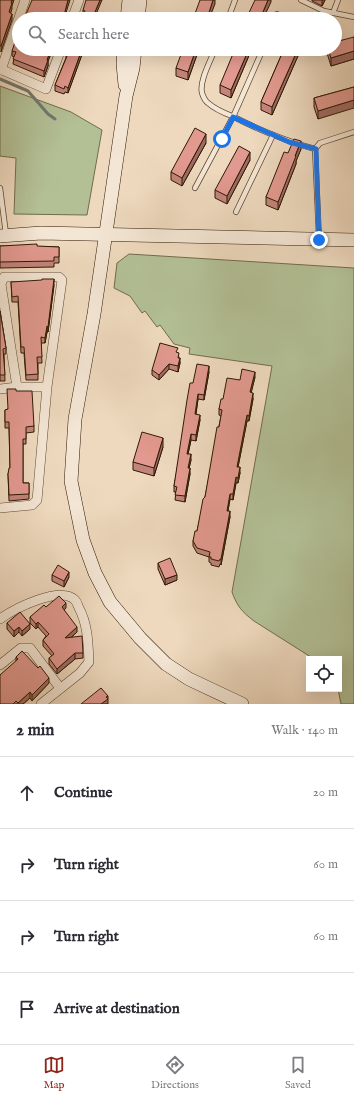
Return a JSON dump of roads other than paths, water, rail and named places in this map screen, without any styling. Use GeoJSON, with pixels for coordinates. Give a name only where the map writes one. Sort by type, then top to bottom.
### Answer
{"type":"FeatureCollection","features":[{"type":"Feature","properties":{"kind":"street"},"geometry":{"type":"LineString","coordinates":[[21,12],[25,0]]}},
{"type":"Feature","properties":{"kind":"street"},"geometry":{"type":"LineString","coordinates":[[75,12],[79,0]]}},
{"type":"Feature","properties":{"kind":"street"},"geometry":{"type":"LineString","coordinates":[[128,12],[129,0]]}},
{"type":"Feature","properties":{"kind":"street"},"geometry":{"type":"LineString","coordinates":[[139,12],[140,0]]}},
{"type":"Feature","properties":{"kind":"street"},"geometry":{"type":"LineString","coordinates":[[12,36],[0,70],[46,89],[58,56]]}},
{"type":"Feature","properties":{"kind":"street"},"geometry":{"type":"LineString","coordinates":[[124,56],[126,96]]}},
{"type":"Feature","properties":{"kind":"street"},"geometry":{"type":"LineString","coordinates":[[134,56],[126,96],[94,314],[75,419],[71,481],[83,540],[95,573],[110,602],[140,638],[166,664],[217,693],[242,704]]}},
{"type":"Feature","properties":{"kind":"street"},"geometry":{"type":"LineString","coordinates":[[3,235],[41,233],[354,240]]}},
{"type":"Feature","properties":{"kind":"street"},"geometry":{"type":"LineString","coordinates":[[0,508],[32,505],[37,500],[47,387],[62,280],[59,277],[4,277],[1,284],[17,387]]}},
{"type":"Feature","properties":{"kind":"street"},"geometry":{"type":"LineString","coordinates":[[0,389],[17,387],[47,387]]}},
{"type":"Feature","properties":{"kind":"street"},"geometry":{"type":"LineString","coordinates":[[0,619],[40,599],[55,596],[68,596],[75,600],[83,616],[87,628],[89,662],[80,672],[41,704]]}},
{"type":"Feature","properties":{"kind":"street"},"geometry":{"type":"LineString","coordinates":[[0,664],[20,648],[30,648],[60,688]]}},
{"type":"Feature","properties":{"kind":"lane"},"geometry":{"type":"LineString","coordinates":[[231,12],[235,0]]}},
{"type":"Feature","properties":{"kind":"lane"},"geometry":{"type":"LineString","coordinates":[[301,0],[328,12]]}},
{"type":"Feature","properties":{"kind":"lane"},"geometry":{"type":"LineString","coordinates":[[333,12],[338,0]]}},
{"type":"Feature","properties":{"kind":"lane"},"geometry":{"type":"LineString","coordinates":[[342,15],[354,18]]}},
{"type":"Feature","properties":{"kind":"lane"},"geometry":{"type":"LineString","coordinates":[[212,56],[205,72],[202,86],[202,93],[206,102],[233,117],[289,142],[316,149]]}},
{"type":"Feature","properties":{"kind":"lane"},"geometry":{"type":"LineString","coordinates":[[195,188],[233,117],[260,56]]}},
{"type":"Feature","properties":{"kind":"lane"},"geometry":{"type":"LineString","coordinates":[[319,240],[316,149],[320,142],[354,132]]}},
{"type":"Feature","properties":{"kind":"lane"},"geometry":{"type":"LineString","coordinates":[[236,212],[273,135]]}},
{"type":"Feature","properties":{"kind":"lane"},"geometry":{"type":"LineString","coordinates":[[0,188],[3,235]]}},
{"type":"Feature","properties":{"kind":"waterway"},"geometry":{"type":"LineString","coordinates":[[0,79],[28,91],[48,114],[55,119]]}}]}
